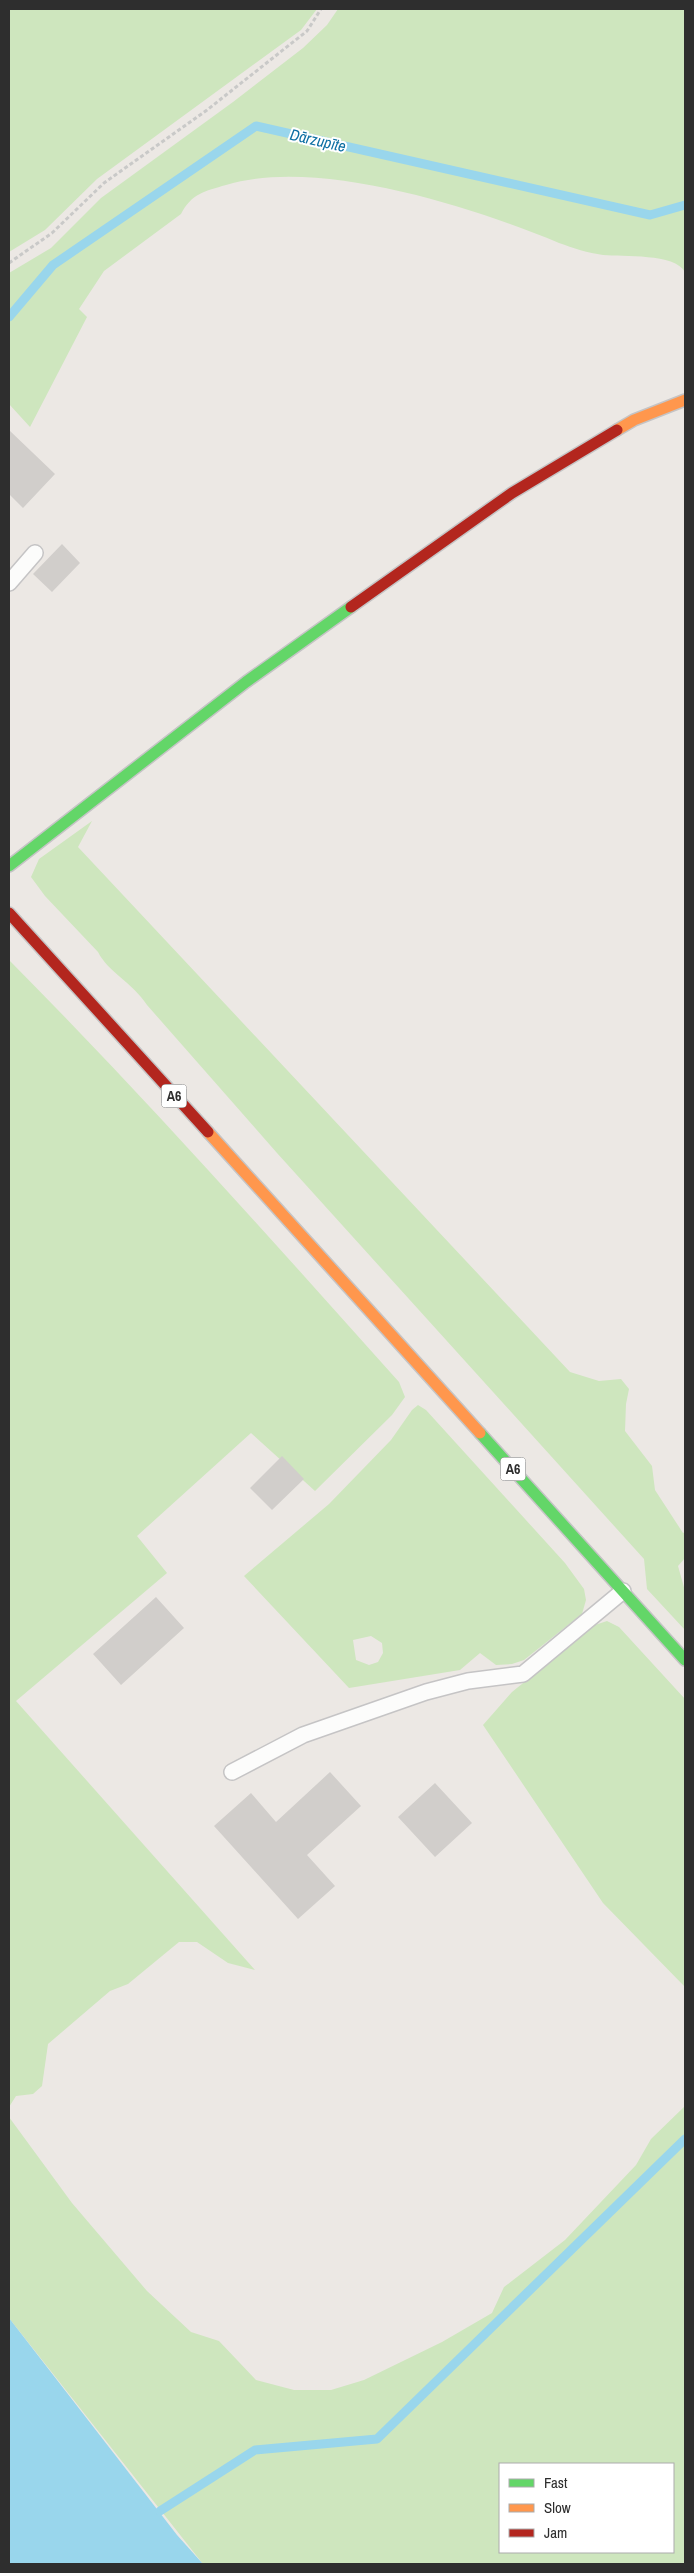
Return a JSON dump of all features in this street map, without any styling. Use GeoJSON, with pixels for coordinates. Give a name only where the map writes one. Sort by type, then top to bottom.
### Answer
{"type":"FeatureCollection","features":[{"type":"Feature","properties":{"kind":"main road"},"geometry":{"type":"LineString","coordinates":[[9,866],[246,682],[512,493],[634,420],[685,400]]}},
{"type":"Feature","properties":{"kind":"main road","name":"A6"},"geometry":{"type":"LineString","coordinates":[[9,913],[685,1660]]}},
{"type":"Feature","properties":{"kind":"lane"},"geometry":{"type":"LineString","coordinates":[[9,583],[35,553]]}},
{"type":"Feature","properties":{"kind":"lane"},"geometry":{"type":"LineString","coordinates":[[232,1772],[304,1735],[426,1692],[468,1681],[523,1674],[623,1591]]}},
{"type":"Feature","properties":{"kind":"path"},"geometry":{"type":"LineString","coordinates":[[9,263],[52,233],[104,183],[207,110],[308,31],[320,9]]}},
{"type":"Feature","properties":{"kind":"green space"},"geometry":{"type":"Polygon","coordinates":[[[9,9],[317,9],[301,30],[97,179],[45,230],[9,252],[9,9]]]}},
{"type":"Feature","properties":{"kind":"green space"},"geometry":{"type":"Polygon","coordinates":[[[338,9],[685,9],[685,272],[679,266],[660,259],[603,255],[581,250],[440,201],[394,190],[305,177],[263,178],[226,185],[199,194],[189,202],[181,214],[104,271],[79,309],[87,317],[30,427],[9,404],[9,273],[51,248],[101,198],[233,102],[303,48],[327,25],[338,9]]]}},
{"type":"Feature","properties":{"kind":"green space"},"geometry":{"type":"Polygon","coordinates":[[[92,821],[78,847],[570,1372],[599,1381],[621,1379],[629,1389],[626,1404],[625,1431],[652,1466],[655,1490],[683,1533],[685,1532],[685,1558],[678,1566],[685,1591],[685,1630],[647,1589],[644,1559],[277,1153],[135,990],[108,966],[98,952],[45,896],[31,877],[39,859],[92,821]]]}},
{"type":"Feature","properties":{"kind":"green space"},"geometry":{"type":"Polygon","coordinates":[[[9,960],[109,1063],[255,1221],[399,1382],[405,1397],[392,1415],[315,1491],[251,1433],[137,1536],[167,1573],[16,1701],[255,1970],[228,1963],[197,1942],[179,1942],[128,1984],[110,1991],[48,2044],[42,2086],[33,2094],[16,2096],[9,2107],[9,960]]]}},
{"type":"Feature","properties":{"kind":"green space"},"geometry":{"type":"Polygon","coordinates":[[[418,1405],[426,1410],[565,1563],[584,1589],[586,1600],[582,1614],[524,1660],[512,1664],[496,1665],[480,1653],[460,1670],[349,1688],[244,1576],[329,1504],[391,1440],[412,1410],[418,1405]],[[371,1636],[353,1640],[356,1660],[369,1665],[378,1662],[383,1653],[382,1643],[371,1636]]]}},
{"type":"Feature","properties":{"kind":"green space"},"geometry":{"type":"Polygon","coordinates":[[[607,1621],[619,1627],[685,1699],[685,1987],[603,1903],[483,1725],[512,1692],[595,1625],[607,1621]]]}},
{"type":"Feature","properties":{"kind":"green space"},"geometry":{"type":"Polygon","coordinates":[[[685,2106],[685,2564],[203,2564],[9,2318],[9,2117],[72,2203],[147,2291],[191,2332],[219,2341],[256,2380],[294,2390],[331,2390],[364,2380],[442,2342],[492,2313],[504,2287],[565,2240],[636,2165],[651,2139],[685,2106]]]}},
{"type":"Feature","properties":{"kind":"water"},"geometry":{"type":"Polygon","coordinates":[[[9,2318],[177,2535],[203,2564],[9,2564],[9,2318]]]}},
{"type":"Feature","properties":{"kind":"building"},"geometry":{"type":"Polygon","coordinates":[[[9,430],[55,474],[23,508],[9,494],[9,430]]]}},
{"type":"Feature","properties":{"kind":"building"},"geometry":{"type":"Polygon","coordinates":[[[62,544],[80,563],[52,592],[33,574],[62,544]]]}},
{"type":"Feature","properties":{"kind":"building"},"geometry":{"type":"Polygon","coordinates":[[[282,1456],[304,1479],[272,1510],[250,1488],[282,1456]]]}},
{"type":"Feature","properties":{"kind":"building"},"geometry":{"type":"Polygon","coordinates":[[[156,1597],[184,1628],[121,1685],[93,1654],[156,1597]]]}},
{"type":"Feature","properties":{"kind":"building"},"geometry":{"type":"Polygon","coordinates":[[[330,1772],[361,1806],[307,1855],[335,1886],[298,1919],[214,1826],[251,1793],[276,1822],[330,1772]]]}},
{"type":"Feature","properties":{"kind":"building"},"geometry":{"type":"Polygon","coordinates":[[[435,1783],[472,1823],[435,1857],[398,1817],[435,1783]]]}},
{"type":"Feature","properties":{"kind":"waterway","name":"Dārzupīte"},"geometry":{"type":"LineString","coordinates":[[9,317],[53,265],[256,126],[650,215],[685,205]]}},
{"type":"Feature","properties":{"kind":"waterway"},"geometry":{"type":"LineString","coordinates":[[160,2511],[255,2450],[377,2439],[685,2139]]}},
{"type":"Feature","properties":{"kind":"traffic: fast"},"geometry":{"type":"LineString","coordinates":[[9,866],[246,682],[351,607]]}},
{"type":"Feature","properties":{"kind":"traffic: fast"},"geometry":{"type":"LineString","coordinates":[[480,1433],[685,1660]]}},
{"type":"Feature","properties":{"kind":"traffic: slow"},"geometry":{"type":"LineString","coordinates":[[617,430],[634,420],[685,400]]}},
{"type":"Feature","properties":{"kind":"traffic: slow"},"geometry":{"type":"LineString","coordinates":[[208,1132],[480,1433]]}},
{"type":"Feature","properties":{"kind":"traffic: jam"},"geometry":{"type":"LineString","coordinates":[[351,607],[512,493],[617,430]]}},
{"type":"Feature","properties":{"kind":"traffic: jam"},"geometry":{"type":"LineString","coordinates":[[9,913],[208,1132]]}}]}
